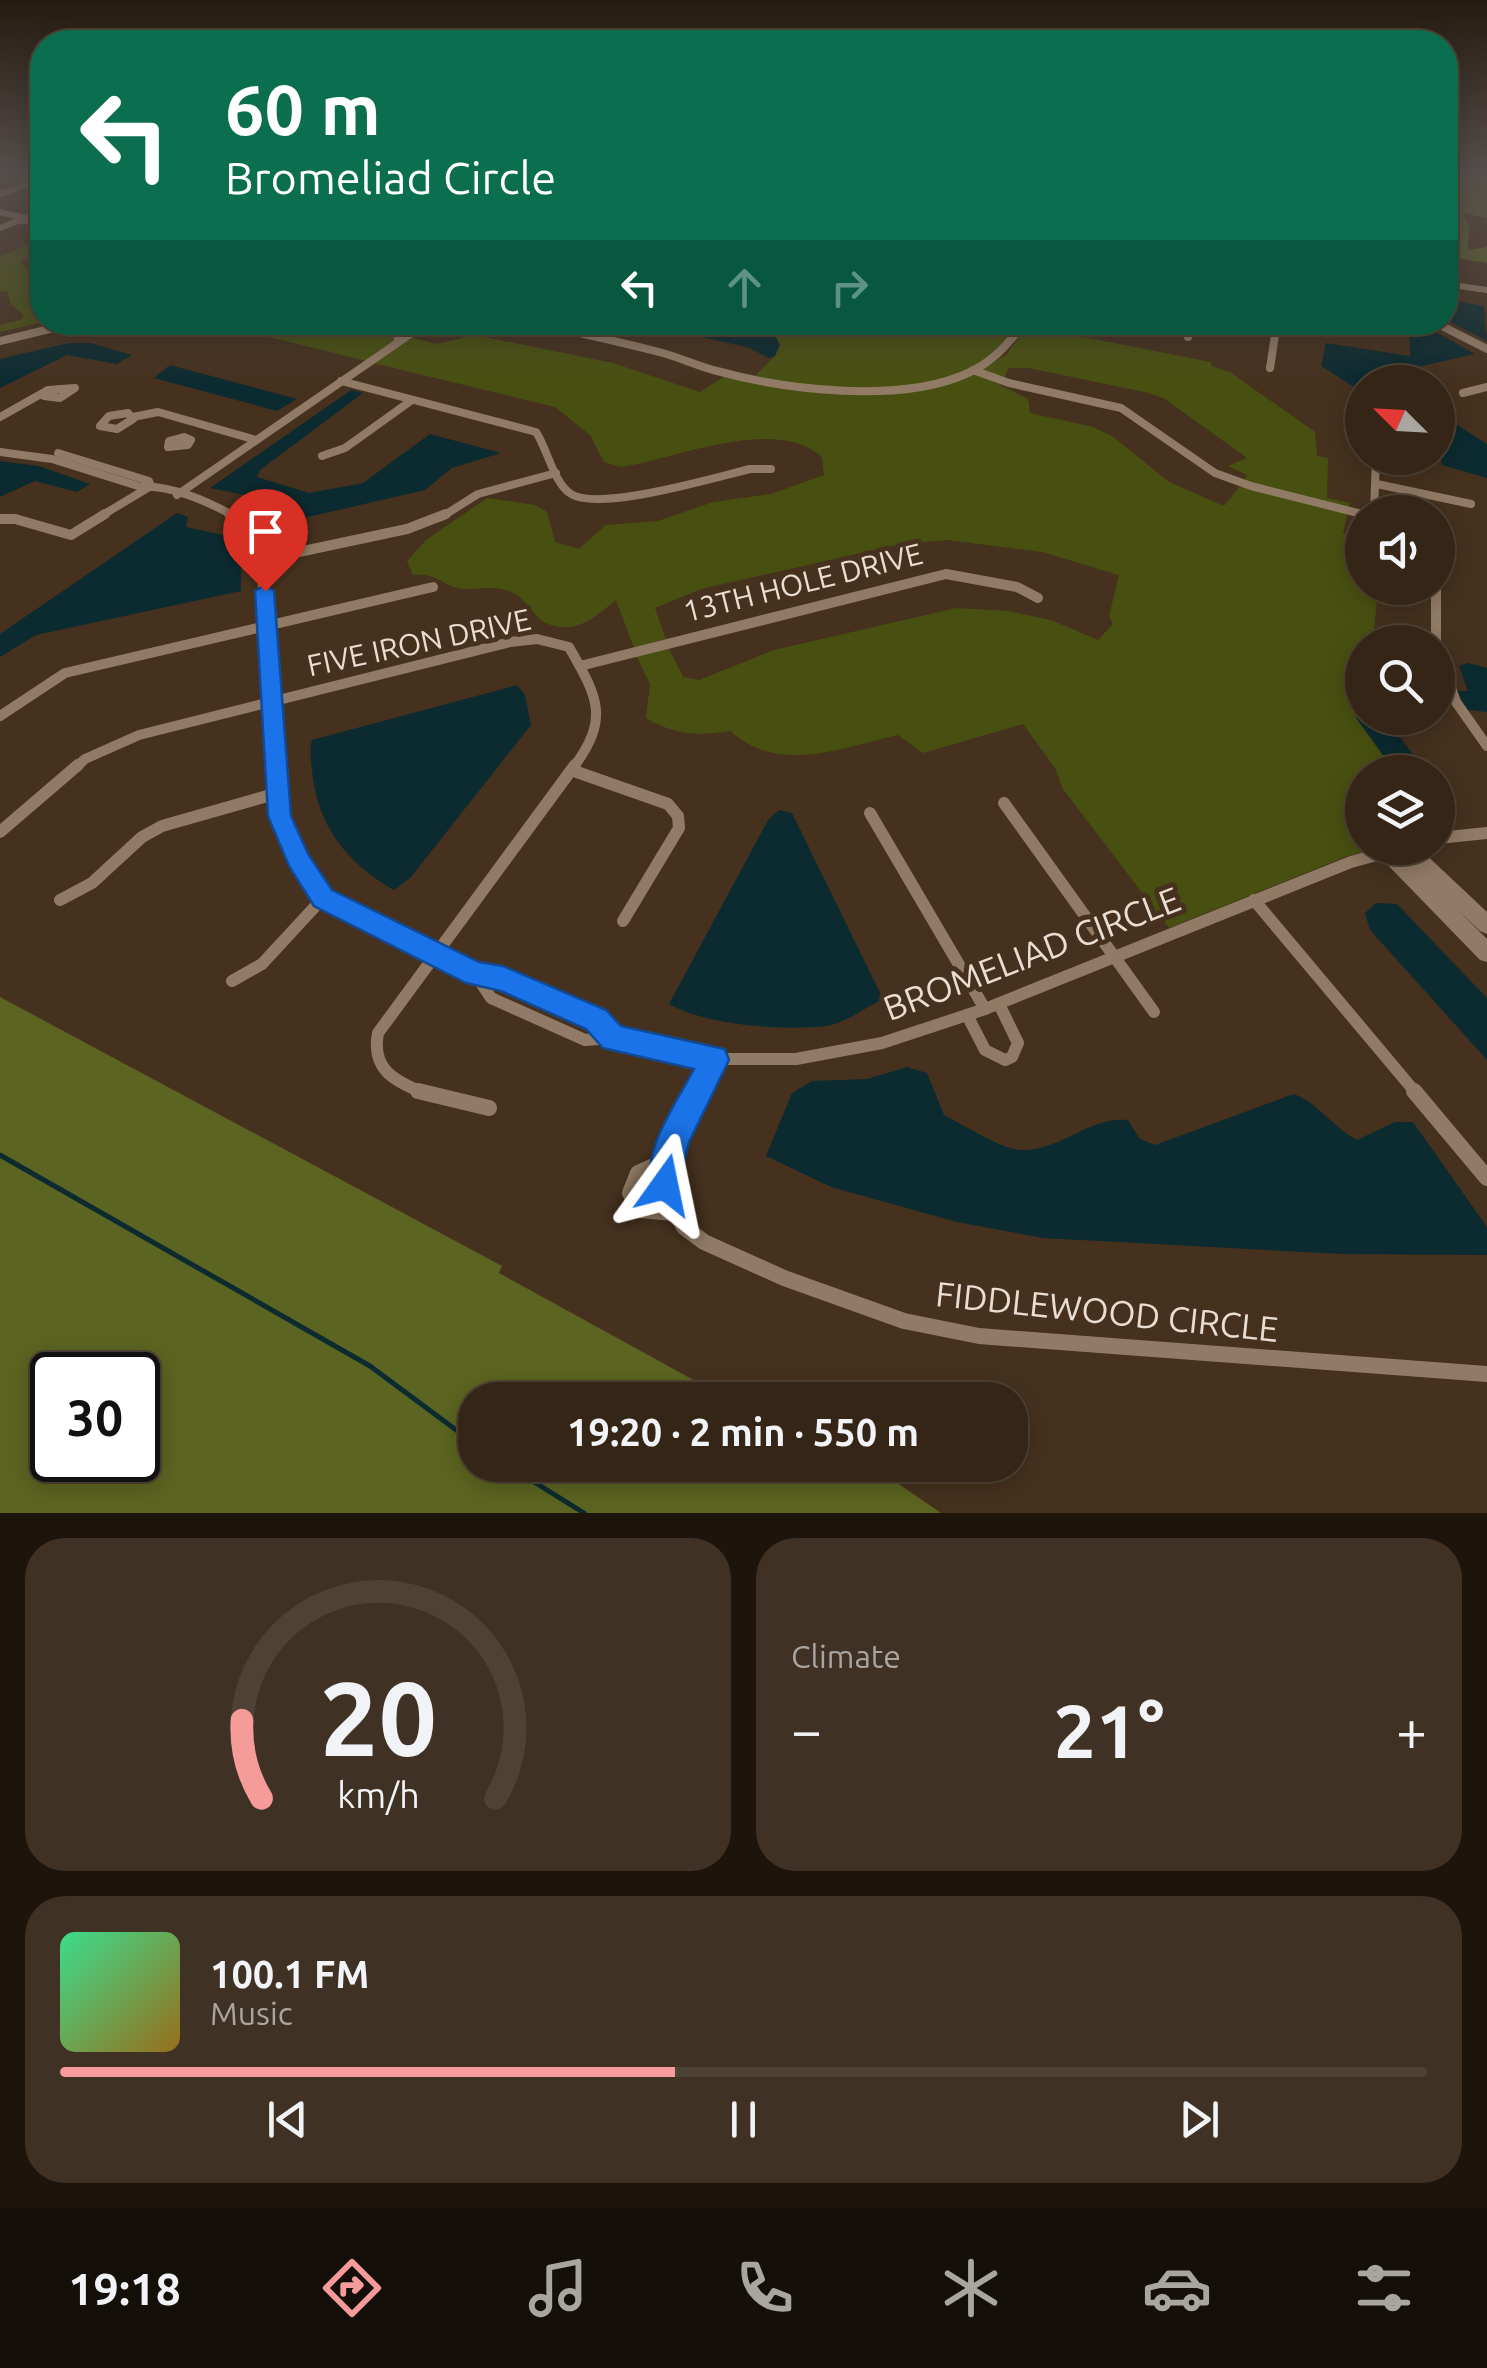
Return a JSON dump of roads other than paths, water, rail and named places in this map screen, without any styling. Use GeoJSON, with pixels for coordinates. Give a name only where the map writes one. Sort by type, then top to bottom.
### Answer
{"type":"FeatureCollection","features":[{"type":"Feature","properties":{"kind":"street"},"geometry":{"type":"LineString","coordinates":[[1458,286],[1487,290]]}},
{"type":"Feature","properties":{"kind":"street"},"geometry":{"type":"LineString","coordinates":[[0,341],[30,334]]}},
{"type":"Feature","properties":{"kind":"street"},"geometry":{"type":"LineString","coordinates":[[1458,334],[1487,349]]}},
{"type":"Feature","properties":{"kind":"street"},"geometry":{"type":"LineString","coordinates":[[178,495],[411,335]]}},
{"type":"Feature","properties":{"kind":"street"},"geometry":{"type":"LineString","coordinates":[[585,335],[788,386],[868,391],[906,388],[973,370],[1002,354],[1016,335]]}},
{"type":"Feature","properties":{"kind":"street"},"geometry":{"type":"LineString","coordinates":[[1270,368],[1275,335]]}},
{"type":"Feature","properties":{"kind":"street"},"geometry":{"type":"LineString","coordinates":[[973,370],[1024,388],[1114,406],[1138,415],[1200,464],[1234,481],[1345,510]]}},
{"type":"Feature","properties":{"kind":"street"},"geometry":{"type":"LineString","coordinates":[[341,381],[536,432],[569,493],[592,503],[750,469],[771,470]]}},
{"type":"Feature","properties":{"kind":"street"},"geometry":{"type":"LineString","coordinates":[[1464,392],[1487,387]]}},
{"type":"Feature","properties":{"kind":"street"},"geometry":{"type":"LineString","coordinates":[[0,417],[44,396]]}},
{"type":"Feature","properties":{"kind":"street"},"geometry":{"type":"LineString","coordinates":[[322,456],[345,448],[412,400]]}},
{"type":"Feature","properties":{"kind":"street"},"geometry":{"type":"LineString","coordinates":[[133,416],[158,412],[256,440]]}},
{"type":"Feature","properties":{"kind":"street"},"geometry":{"type":"LineString","coordinates":[[188,437],[205,426]]}},
{"type":"Feature","properties":{"kind":"street"},"geometry":{"type":"LineString","coordinates":[[0,449],[52,458],[178,495],[239,518],[254,535],[268,622],[280,816],[298,859],[323,898],[262,964],[232,981]]}},
{"type":"Feature","properties":{"kind":"street"},"geometry":{"type":"LineString","coordinates":[[261,560],[406,530],[436,520],[490,489],[556,473]]}},
{"type":"Feature","properties":{"kind":"street"},"geometry":{"type":"LineString","coordinates":[[1376,495],[1377,475]]}},
{"type":"Feature","properties":{"kind":"street"},"geometry":{"type":"LineString","coordinates":[[1377,484],[1471,504]]}},
{"type":"Feature","properties":{"kind":"street"},"geometry":{"type":"LineString","coordinates":[[0,520],[15,520],[71,536],[151,486]]}},
{"type":"Feature","properties":{"kind":"street","name":"13TH HOLE DRIVE"},"geometry":{"type":"LineString","coordinates":[[580,666],[946,574],[1017,588],[1038,598]]}},
{"type":"Feature","properties":{"kind":"street"},"geometry":{"type":"LineString","coordinates":[[0,716],[64,673],[268,622],[433,587]]}},
{"type":"Feature","properties":{"kind":"street","name":"FIVE IRON DRIVE"},"geometry":{"type":"LineString","coordinates":[[0,832],[84,759],[110,746],[272,702],[538,638],[569,648],[580,666]]}},
{"type":"Feature","properties":{"kind":"street"},"geometry":{"type":"LineString","coordinates":[[489,1108],[453,1105],[385,1073],[375,1062],[372,1047],[378,1033],[574,771],[600,728],[580,666]]}},
{"type":"Feature","properties":{"kind":"street"},"geometry":{"type":"LineString","coordinates":[[1455,696],[1487,746]]}},
{"type":"Feature","properties":{"kind":"street"},"geometry":{"type":"LineString","coordinates":[[574,771],[668,804],[678,816],[679,828],[623,922]]}},
{"type":"Feature","properties":{"kind":"street"},"geometry":{"type":"LineString","coordinates":[[60,900],[92,883],[142,837],[162,826],[278,793]]}},
{"type":"Feature","properties":{"kind":"street"},"geometry":{"type":"LineString","coordinates":[[1004,803],[1154,1012]]}},
{"type":"Feature","properties":{"kind":"street"},"geometry":{"type":"LineString","coordinates":[[870,813],[1018,1043],[1012,1057],[1005,1060],[990,1056],[967,1015]]}},
{"type":"Feature","properties":{"kind":"street"},"geometry":{"type":"LineString","coordinates":[[1455,836],[1487,832]]}},
{"type":"Feature","properties":{"kind":"street","name":"BROMELIAD CIRCLE"},"geometry":{"type":"LineString","coordinates":[[476,974],[491,998],[585,1040],[613,1038],[714,1060],[796,1060],[882,1043],[967,1015],[1345,864]]}},
{"type":"Feature","properties":{"kind":"street"},"geometry":{"type":"LineString","coordinates":[[1413,865],[1487,953]]}},
{"type":"Feature","properties":{"kind":"street"},"geometry":{"type":"LineString","coordinates":[[1418,865],[1487,925]]}},
{"type":"Feature","properties":{"kind":"street","name":"BROMELIAD CIRCLE"},"geometry":{"type":"LineString","coordinates":[[323,898],[476,974],[503,978],[596,1020],[613,1038]]}},
{"type":"Feature","properties":{"kind":"street"},"geometry":{"type":"LineString","coordinates":[[1254,900],[1487,1178]]}},
{"type":"Feature","properties":{"kind":"street"},"geometry":{"type":"LineString","coordinates":[[674,1213],[665,1185],[667,1160],[714,1060]]}},
{"type":"Feature","properties":{"kind":"street","name":"FIDDLEWOOD CIRCLE"},"geometry":{"type":"LineString","coordinates":[[667,1160],[638,1173],[630,1193],[640,1210],[674,1213],[704,1242],[784,1278],[904,1321],[979,1336],[1487,1374]]}},
{"type":"Feature","properties":{"kind":"water"},"geometry":{"type":"Polygon","coordinates":[[[1458,301],[1484,306],[1487,341],[1458,326],[1458,301]]]}},
{"type":"Feature","properties":{"kind":"water"},"geometry":{"type":"Polygon","coordinates":[[[693,335],[766,335],[776,337],[780,345],[775,356],[769,358],[747,347],[693,335]]]}},
{"type":"Feature","properties":{"kind":"water"},"geometry":{"type":"Polygon","coordinates":[[[1409,335],[1441,335],[1475,354],[1426,365],[1345,365],[1345,381],[1321,366],[1326,343],[1410,356],[1409,335]]]}},
{"type":"Feature","properties":{"kind":"water"},"geometry":{"type":"Polygon","coordinates":[[[69,343],[90,343],[132,355],[117,364],[67,355],[0,388],[0,359],[69,343]]]}},
{"type":"Feature","properties":{"kind":"water"},"geometry":{"type":"Polygon","coordinates":[[[170,365],[297,399],[277,411],[154,378],[170,365]]]}},
{"type":"Feature","properties":{"kind":"water"},"geometry":{"type":"Polygon","coordinates":[[[351,390],[363,393],[260,470],[257,477],[309,493],[363,483],[430,434],[501,453],[452,468],[425,490],[295,520],[282,516],[264,499],[210,488],[351,390]]]}},
{"type":"Feature","properties":{"kind":"water"},"geometry":{"type":"Polygon","coordinates":[[[1455,424],[1487,444],[1487,478],[1455,469],[1455,424]]]}},
{"type":"Feature","properties":{"kind":"water"},"geometry":{"type":"Polygon","coordinates":[[[0,461],[39,466],[90,484],[77,492],[35,481],[0,497],[0,461]]]}},
{"type":"Feature","properties":{"kind":"water"},"geometry":{"type":"Polygon","coordinates":[[[177,513],[188,517],[186,527],[228,536],[241,564],[241,591],[36,635],[0,657],[0,634],[177,513]]]}},
{"type":"Feature","properties":{"kind":"water"},"geometry":{"type":"Polygon","coordinates":[[[1468,663],[1487,668],[1487,712],[1467,710],[1457,691],[1468,691],[1459,666],[1468,663]]]}},
{"type":"Feature","properties":{"kind":"water"},"geometry":{"type":"Polygon","coordinates":[[[517,685],[525,695],[531,725],[411,877],[394,890],[377,879],[349,855],[328,826],[315,791],[312,740],[517,685]]]}},
{"type":"Feature","properties":{"kind":"water"},"geometry":{"type":"Polygon","coordinates":[[[1368,735],[1398,735],[1413,755],[1383,755],[1368,735]]]}},
{"type":"Feature","properties":{"kind":"water"},"geometry":{"type":"Polygon","coordinates":[[[779,810],[792,813],[883,999],[840,1022],[809,1027],[723,1022],[669,1004],[768,820],[779,810]]]}},
{"type":"Feature","properties":{"kind":"water"},"geometry":{"type":"Polygon","coordinates":[[[1376,903],[1397,904],[1487,998],[1487,1060],[1370,930],[1365,913],[1376,903]]]}},
{"type":"Feature","properties":{"kind":"water"},"geometry":{"type":"Polygon","coordinates":[[[907,1067],[927,1073],[944,1115],[994,1142],[1023,1150],[1050,1145],[1114,1120],[1128,1120],[1140,1139],[1155,1145],[1294,1094],[1357,1140],[1395,1122],[1413,1122],[1487,1227],[1487,1255],[1341,1254],[1043,1238],[957,1222],[831,1187],[766,1156],[792,1093],[812,1081],[867,1079],[907,1067]]]}},
{"type":"Feature","properties":{"kind":"waterway"},"geometry":{"type":"LineString","coordinates":[[0,1155],[370,1366],[458,1431]]}},
{"type":"Feature","properties":{"kind":"waterway"},"geometry":{"type":"LineString","coordinates":[[534,1482],[584,1513]]}}]}
